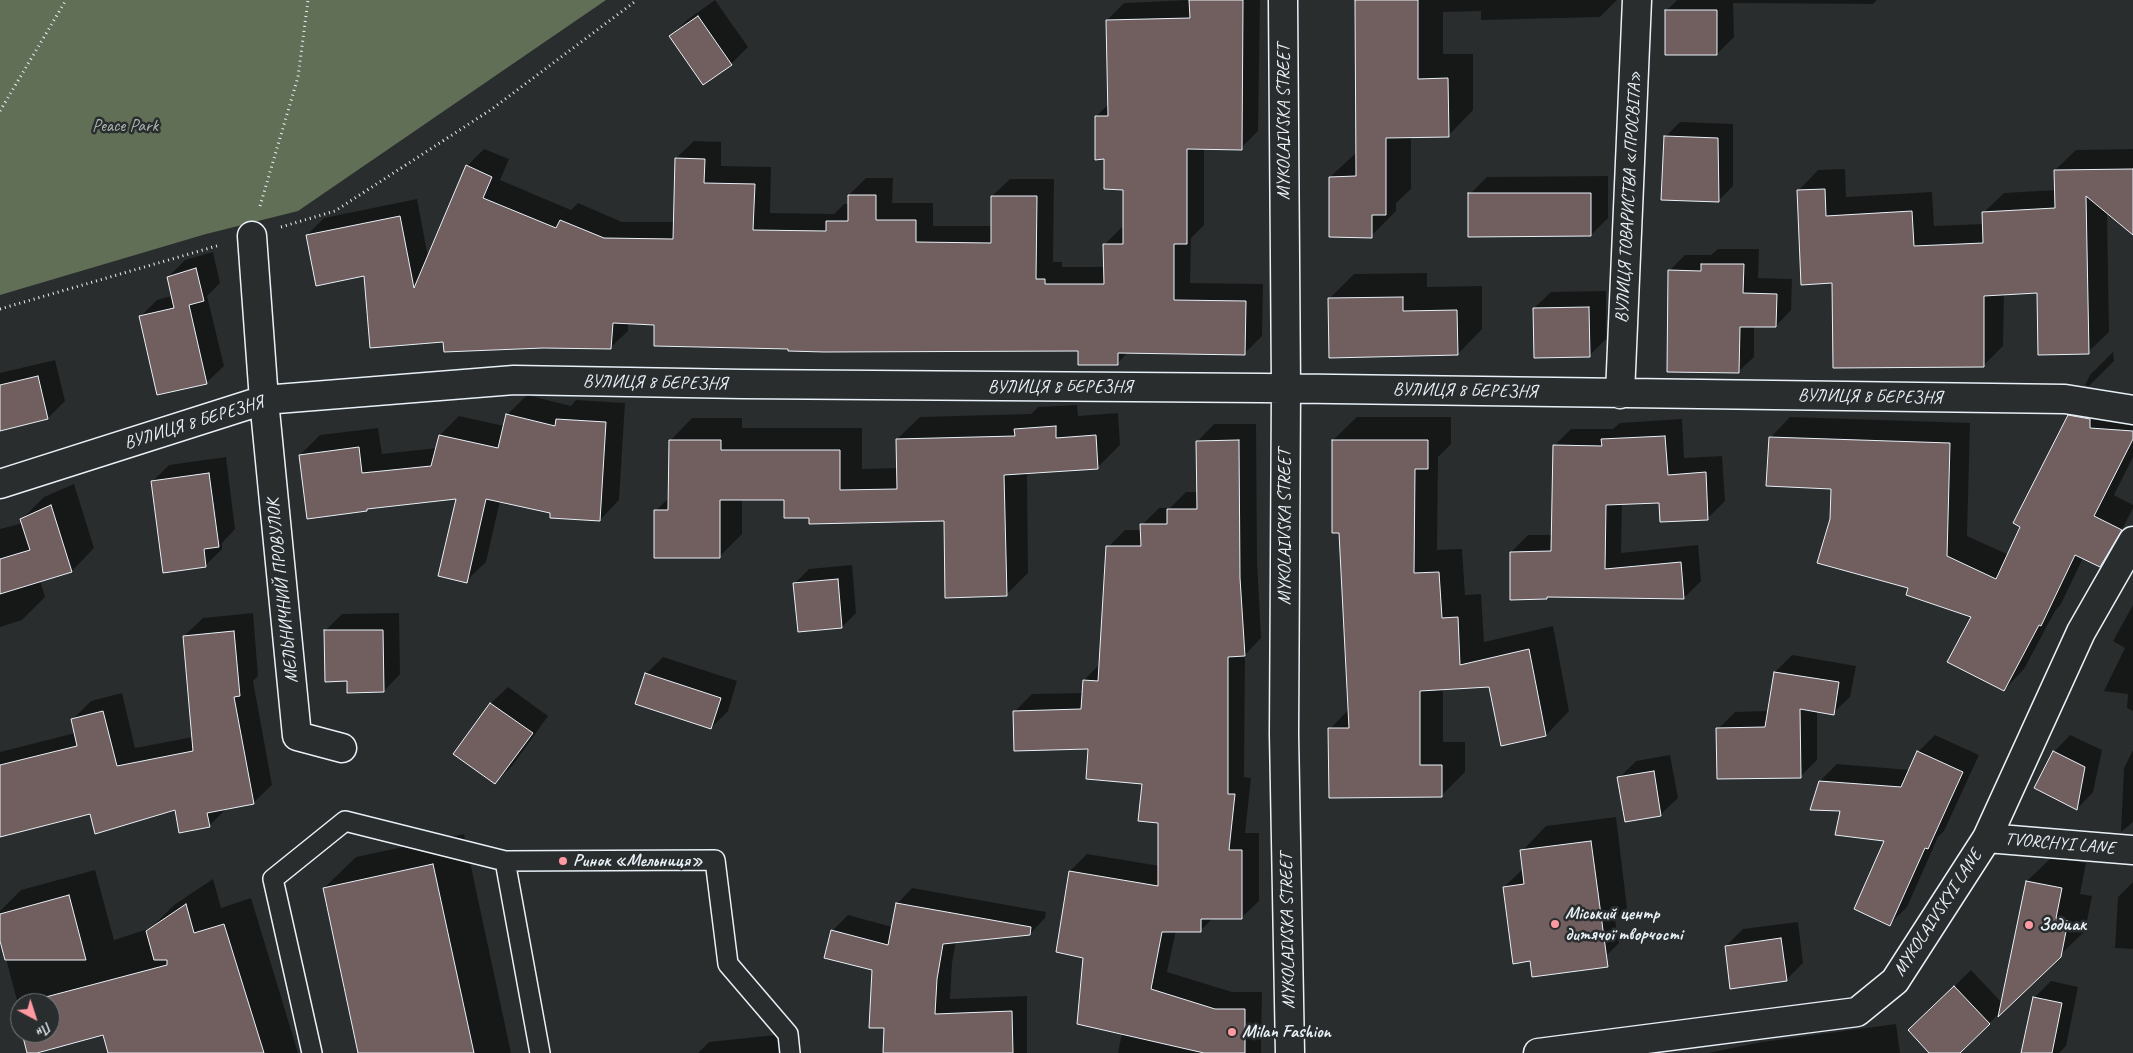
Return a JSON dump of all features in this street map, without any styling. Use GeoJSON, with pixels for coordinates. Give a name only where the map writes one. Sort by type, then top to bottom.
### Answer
{"type":"FeatureCollection","features":[{"type":"Feature","properties":{"kind":"street","name":"MYKOLAIVSKA STREET"},"geometry":{"type":"LineString","coordinates":[[1283,0],[1286,388],[1284,734],[1290,1053]]}},
{"type":"Feature","properties":{"kind":"street","name":"ВУЛИЦЯ ТОВАРИСТВА «ПРОСВІТА»"},"geometry":{"type":"LineString","coordinates":[[1620,394],[1637,0]]}},
{"type":"Feature","properties":{"kind":"street"},"geometry":{"type":"LineString","coordinates":[[252,236],[264,400]]}},
{"type":"Feature","properties":{"kind":"street","name":"ВУЛИЦЯ 8 БЕРЕЗНЯ"},"geometry":{"type":"LineString","coordinates":[[0,484],[264,400],[514,380],[2065,399],[2133,410]]}},
{"type":"Feature","properties":{"kind":"street","name":"МЕЛЬНИЧНИЙ ПРОВУЛОК"},"geometry":{"type":"LineString","coordinates":[[264,400],[297,736],[342,748]]}},
{"type":"Feature","properties":{"kind":"street","name":"MYKOLAIVSKYI LANE"},"geometry":{"type":"LineString","coordinates":[[1538,1053],[1857,1012],[1895,981],[1987,838],[2081,632],[2133,541]]}},
{"type":"Feature","properties":{"kind":"street","name":"TVORCHYI LANE"},"geometry":{"type":"LineString","coordinates":[[1987,838],[2133,850]]}},
{"type":"Feature","properties":{"kind":"lane"},"geometry":{"type":"LineString","coordinates":[[312,1053],[273,879],[345,821],[505,861],[715,860],[728,964],[788,1034],[790,1053]]}},
{"type":"Feature","properties":{"kind":"lane"},"geometry":{"type":"LineString","coordinates":[[505,861],[540,1053]]}},
{"type":"Feature","properties":{"kind":"path"},"geometry":{"type":"LineString","coordinates":[[0,111],[66,0]]}},
{"type":"Feature","properties":{"kind":"path"},"geometry":{"type":"LineString","coordinates":[[252,236],[298,77],[308,0]]}},
{"type":"Feature","properties":{"kind":"path"},"geometry":{"type":"LineString","coordinates":[[0,309],[335,211],[492,109],[637,0]]}},
{"type":"Feature","properties":{"kind":"green space","name":"Peace Park"},"geometry":{"type":"Polygon","coordinates":[[[0,0],[606,0],[298,211],[206,234],[0,295],[0,0]]]}},
{"type":"Feature","properties":{"kind":"building"},"geometry":{"type":"Polygon","coordinates":[[[1189,0],[1243,0],[1242,150],[1187,149],[1187,244],[1174,244],[1174,300],[1246,301],[1245,355],[1118,353],[1118,365],[1078,365],[1078,351],[824,352],[788,351],[788,349],[654,346],[654,325],[613,323],[611,349],[543,348],[444,352],[443,342],[370,348],[364,276],[316,286],[306,235],[400,216],[414,288],[466,165],[492,177],[483,198],[556,228],[560,220],[604,238],[673,239],[675,158],[705,159],[704,183],[755,184],[753,230],[826,231],[826,221],[848,221],[848,195],[876,195],[876,220],[916,220],[916,242],[991,243],[991,196],[1037,196],[1036,279],[1045,279],[1045,284],[1104,284],[1103,244],[1123,244],[1123,190],[1104,189],[1104,159],[1095,160],[1095,116],[1108,116],[1106,20],[1190,18],[1189,0]]]}},
{"type":"Feature","properties":{"kind":"building"},"geometry":{"type":"Polygon","coordinates":[[[1355,0],[1418,0],[1418,79],[1448,78],[1449,137],[1386,138],[1386,215],[1372,215],[1372,238],[1329,237],[1329,177],[1356,176],[1355,0]]]}},
{"type":"Feature","properties":{"kind":"building"},"geometry":{"type":"Polygon","coordinates":[[[1665,10],[1717,10],[1717,55],[1665,55],[1665,10]]]}},
{"type":"Feature","properties":{"kind":"building"},"geometry":{"type":"Polygon","coordinates":[[[698,16],[732,65],[703,85],[669,36],[698,16]]]}},
{"type":"Feature","properties":{"kind":"building"},"geometry":{"type":"Polygon","coordinates":[[[1664,136],[1718,138],[1719,202],[1661,200],[1664,136]]]}},
{"type":"Feature","properties":{"kind":"building"},"geometry":{"type":"Polygon","coordinates":[[[2133,169],[2133,235],[2086,196],[2089,354],[2038,355],[2037,293],[1984,296],[1984,367],[1833,368],[1832,283],[1801,285],[1797,190],[1825,189],[1826,216],[1912,211],[1914,246],[1983,243],[1982,212],[2055,208],[2054,170],[2133,169]]]}},
{"type":"Feature","properties":{"kind":"building"},"geometry":{"type":"Polygon","coordinates":[[[1468,193],[1591,193],[1591,236],[1468,237],[1468,193]]]}},
{"type":"Feature","properties":{"kind":"building"},"geometry":{"type":"Polygon","coordinates":[[[1701,264],[1744,264],[1743,293],[1777,294],[1776,327],[1740,327],[1739,373],[1667,372],[1668,270],[1701,271],[1701,264]]]}},
{"type":"Feature","properties":{"kind":"building"},"geometry":{"type":"Polygon","coordinates":[[[196,268],[204,301],[189,305],[207,384],[157,395],[139,316],[174,308],[167,277],[196,268]]]}},
{"type":"Feature","properties":{"kind":"building"},"geometry":{"type":"Polygon","coordinates":[[[1403,297],[1403,311],[1457,310],[1458,355],[1329,358],[1328,298],[1403,297]]]}},
{"type":"Feature","properties":{"kind":"building"},"geometry":{"type":"Polygon","coordinates":[[[1589,307],[1590,357],[1534,358],[1533,308],[1589,307]]]}},
{"type":"Feature","properties":{"kind":"building"},"geometry":{"type":"Polygon","coordinates":[[[38,376],[48,419],[0,431],[0,385],[38,376]]]}},
{"type":"Feature","properties":{"kind":"building"},"geometry":{"type":"Polygon","coordinates":[[[506,414],[555,426],[556,419],[606,422],[600,521],[550,518],[550,513],[486,499],[467,583],[438,576],[456,499],[367,509],[367,511],[307,519],[299,455],[359,447],[362,473],[431,466],[439,435],[498,448],[506,414]]]}},
{"type":"Feature","properties":{"kind":"building"},"geometry":{"type":"Polygon","coordinates":[[[2068,415],[2090,419],[2090,428],[2133,431],[2133,439],[2094,516],[2122,530],[2100,567],[2075,555],[2041,626],[2039,625],[2004,691],[1947,662],[1971,617],[1906,595],[1908,588],[1817,563],[1830,519],[1831,489],[1766,486],[1769,437],[1950,443],[1947,556],[1996,579],[2020,527],[2013,523],[2068,415]]]}},
{"type":"Feature","properties":{"kind":"building"},"geometry":{"type":"Polygon","coordinates":[[[1056,426],[1056,438],[1096,435],[1098,469],[1004,475],[1007,596],[945,598],[944,521],[809,524],[809,518],[784,518],[784,500],[720,500],[720,558],[654,558],[654,510],[668,510],[669,440],[721,440],[721,450],[840,450],[840,490],[897,489],[896,439],[1015,436],[1014,429],[1056,426]]]}},
{"type":"Feature","properties":{"kind":"building"},"geometry":{"type":"Polygon","coordinates":[[[1665,436],[1668,475],[1706,472],[1708,520],[1660,522],[1659,503],[1606,505],[1605,569],[1681,562],[1684,599],[1547,597],[1547,599],[1510,600],[1510,552],[1551,551],[1553,445],[1602,446],[1601,439],[1665,436]]]}},
{"type":"Feature","properties":{"kind":"building"},"geometry":{"type":"Polygon","coordinates":[[[1239,440],[1240,578],[1245,656],[1228,657],[1228,794],[1235,794],[1229,850],[1242,850],[1242,919],[1201,919],[1201,932],[1162,932],[1151,989],[1215,1009],[1245,1009],[1245,1053],[1204,1053],[1077,1024],[1083,958],[1056,952],[1069,871],[1158,886],[1158,823],[1138,821],[1142,784],[1086,779],[1088,749],[1014,751],[1013,711],[1081,709],[1083,680],[1098,681],[1106,546],[1141,546],[1140,524],[1167,524],[1167,509],[1197,509],[1196,441],[1239,440]]]}},
{"type":"Feature","properties":{"kind":"building"},"geometry":{"type":"Polygon","coordinates":[[[1332,440],[1428,440],[1428,469],[1415,469],[1414,573],[1439,572],[1442,618],[1458,617],[1460,665],[1529,649],[1546,736],[1501,746],[1489,687],[1420,691],[1420,765],[1442,765],[1442,797],[1329,798],[1328,728],[1349,728],[1339,533],[1332,533],[1332,440]]]}},
{"type":"Feature","properties":{"kind":"building"},"geometry":{"type":"Polygon","coordinates":[[[209,473],[219,547],[204,549],[206,567],[163,573],[151,481],[209,473]]]}},
{"type":"Feature","properties":{"kind":"building"},"geometry":{"type":"Polygon","coordinates":[[[51,505],[72,572],[0,594],[0,559],[30,550],[20,519],[51,505]]]}},
{"type":"Feature","properties":{"kind":"building"},"geometry":{"type":"Polygon","coordinates":[[[838,579],[842,628],[798,632],[793,583],[838,579]]]}},
{"type":"Feature","properties":{"kind":"building"},"geometry":{"type":"Polygon","coordinates":[[[324,630],[383,630],[384,692],[347,693],[347,681],[325,682],[324,630]]]}},
{"type":"Feature","properties":{"kind":"building"},"geometry":{"type":"Polygon","coordinates":[[[234,631],[240,696],[234,697],[254,804],[207,813],[210,827],[179,833],[175,810],[95,834],[90,814],[0,837],[0,765],[77,746],[71,719],[103,711],[117,766],[193,751],[183,636],[234,631]]]}},
{"type":"Feature","properties":{"kind":"building"},"geometry":{"type":"Polygon","coordinates":[[[1774,672],[1839,682],[1834,715],[1800,709],[1801,778],[1717,779],[1716,728],[1765,727],[1774,672]]]}},
{"type":"Feature","properties":{"kind":"building"},"geometry":{"type":"Polygon","coordinates":[[[645,673],[721,698],[711,729],[635,704],[645,673]]]}},
{"type":"Feature","properties":{"kind":"building"},"geometry":{"type":"Polygon","coordinates":[[[490,703],[533,733],[495,784],[453,754],[490,703]]]}},
{"type":"Feature","properties":{"kind":"building"},"geometry":{"type":"Polygon","coordinates":[[[1917,751],[1963,772],[1928,849],[1925,848],[1890,926],[1854,909],[1884,841],[1835,835],[1840,811],[1810,810],[1819,781],[1901,787],[1917,751]]]}},
{"type":"Feature","properties":{"kind":"building"},"geometry":{"type":"Polygon","coordinates":[[[2053,751],[2085,767],[2077,810],[2034,788],[2053,751]]]}},
{"type":"Feature","properties":{"kind":"building"},"geometry":{"type":"Polygon","coordinates":[[[1654,771],[1661,816],[1625,822],[1617,777],[1654,771]]]}},
{"type":"Feature","properties":{"kind":"building","name":"Міський центр дитячої творчості"},"geometry":{"type":"Polygon","coordinates":[[[1591,841],[1608,967],[1532,977],[1530,961],[1513,964],[1503,887],[1524,884],[1520,850],[1591,841]]]}},
{"type":"Feature","properties":{"kind":"building"},"geometry":{"type":"Polygon","coordinates":[[[433,864],[474,1053],[358,1053],[323,888],[433,864]]]}},
{"type":"Feature","properties":{"kind":"building"},"geometry":{"type":"Polygon","coordinates":[[[2026,881],[2062,888],[2056,918],[2068,921],[2061,957],[1998,1017],[2026,881]]]}},
{"type":"Feature","properties":{"kind":"building"},"geometry":{"type":"Polygon","coordinates":[[[69,895],[86,960],[5,960],[0,941],[0,914],[69,895]]]}},
{"type":"Feature","properties":{"kind":"building"},"geometry":{"type":"Polygon","coordinates":[[[896,903],[1031,927],[1030,935],[943,944],[937,979],[935,1014],[1012,1011],[1013,1053],[883,1053],[884,1028],[869,1028],[872,970],[824,958],[831,930],[888,945],[896,903]]]}},
{"type":"Feature","properties":{"kind":"building"},"geometry":{"type":"Polygon","coordinates":[[[186,904],[194,933],[224,924],[264,1053],[108,1053],[103,1035],[37,1053],[27,1053],[24,1043],[60,1043],[60,993],[167,965],[167,960],[154,960],[146,931],[186,904]]]}},
{"type":"Feature","properties":{"kind":"building"},"geometry":{"type":"Polygon","coordinates":[[[1781,938],[1787,981],[1730,989],[1725,946],[1781,938]]]}},
{"type":"Feature","properties":{"kind":"building"},"geometry":{"type":"Polygon","coordinates":[[[1954,986],[1990,1024],[1960,1053],[1929,1053],[1908,1030],[1954,986]]]}},
{"type":"Feature","properties":{"kind":"building"},"geometry":{"type":"Polygon","coordinates":[[[2033,997],[2062,1003],[2052,1053],[2021,1053],[2033,997]]]}},
{"type":"Feature","properties":{"kind":"place","name":"Ринок «Мельниця»"},"geometry":{"type":"Point","coordinates":[563,861]}},
{"type":"Feature","properties":{"kind":"place","name":"Міський центр дитячої творчості"},"geometry":{"type":"Point","coordinates":[1555,924]}},
{"type":"Feature","properties":{"kind":"place","name":"Зодиак"},"geometry":{"type":"Point","coordinates":[2029,925]}},
{"type":"Feature","properties":{"kind":"place","name":"Milan Fashion"},"geometry":{"type":"Point","coordinates":[1232,1032]}}]}
